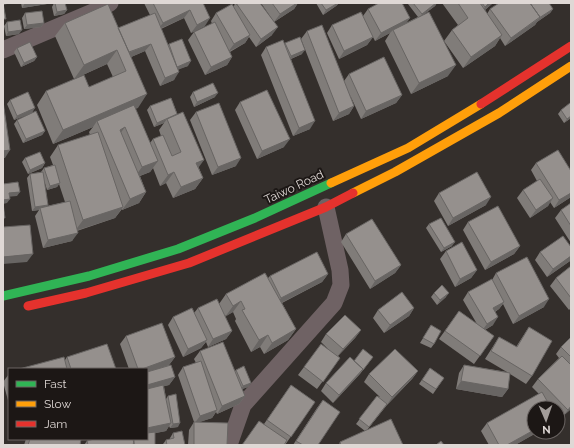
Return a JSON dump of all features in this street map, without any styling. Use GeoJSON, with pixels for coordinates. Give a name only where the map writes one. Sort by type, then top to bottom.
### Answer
{"type":"FeatureCollection","features":[{"type":"Feature","properties":{"kind":"main road","name":"Taiwo Road"},"geometry":{"type":"LineString","coordinates":[[3,296],[89,276],[178,249],[255,218],[408,148],[486,101],[571,46]]}},
{"type":"Feature","properties":{"kind":"main road"},"geometry":{"type":"LineString","coordinates":[[18,308],[86,293],[189,262],[326,207],[395,172],[499,114],[571,66]]}},
{"type":"Feature","properties":{"kind":"street"},"geometry":{"type":"LineString","coordinates":[[3,50],[95,11],[110,3]]}},
{"type":"Feature","properties":{"kind":"street"},"geometry":{"type":"LineString","coordinates":[[229,445],[244,405],[334,303],[341,285],[340,270],[326,207]]}},
{"type":"Feature","properties":{"kind":"building"},"geometry":{"type":"Polygon","coordinates":[[[3,3],[6,19],[3,19],[3,3]]]}},
{"type":"Feature","properties":{"kind":"building"},"geometry":{"type":"Polygon","coordinates":[[[55,3],[65,3],[67,10],[57,12],[55,3]]]}},
{"type":"Feature","properties":{"kind":"building"},"geometry":{"type":"Polygon","coordinates":[[[153,3],[203,3],[210,18],[197,25],[190,10],[163,23],[153,3]]]}},
{"type":"Feature","properties":{"kind":"building"},"geometry":{"type":"Polygon","coordinates":[[[236,3],[260,3],[278,27],[261,39],[236,3]]]}},
{"type":"Feature","properties":{"kind":"building"},"geometry":{"type":"Polygon","coordinates":[[[272,3],[297,3],[280,14],[272,3]]]}},
{"type":"Feature","properties":{"kind":"building"},"geometry":{"type":"Polygon","coordinates":[[[321,3],[338,3],[326,10],[321,3]]]}},
{"type":"Feature","properties":{"kind":"building"},"geometry":{"type":"Polygon","coordinates":[[[379,3],[402,3],[410,18],[381,33],[368,9],[379,3]]]}},
{"type":"Feature","properties":{"kind":"building"},"geometry":{"type":"Polygon","coordinates":[[[413,3],[436,3],[422,14],[413,3]]]}},
{"type":"Feature","properties":{"kind":"building"},"geometry":{"type":"Polygon","coordinates":[[[458,3],[480,3],[502,35],[471,57],[452,30],[468,18],[458,3]]]}},
{"type":"Feature","properties":{"kind":"building"},"geometry":{"type":"Polygon","coordinates":[[[482,3],[489,3],[485,7],[482,3]]]}},
{"type":"Feature","properties":{"kind":"building"},"geometry":{"type":"Polygon","coordinates":[[[499,3],[530,3],[540,17],[511,38],[490,9],[499,3]]]}},
{"type":"Feature","properties":{"kind":"building"},"geometry":{"type":"Polygon","coordinates":[[[530,3],[549,3],[553,9],[539,18],[540,17],[530,3]]]}},
{"type":"Feature","properties":{"kind":"building"},"geometry":{"type":"Polygon","coordinates":[[[108,4],[147,94],[63,130],[46,91],[84,75],[89,87],[126,71],[117,50],[84,65],[65,23],[108,4]]]}},
{"type":"Feature","properties":{"kind":"building"},"geometry":{"type":"Polygon","coordinates":[[[232,4],[250,35],[234,44],[216,13],[232,4]]]}},
{"type":"Feature","properties":{"kind":"building"},"geometry":{"type":"Polygon","coordinates":[[[42,11],[44,23],[27,25],[25,13],[42,11]]]}},
{"type":"Feature","properties":{"kind":"building"},"geometry":{"type":"Polygon","coordinates":[[[361,12],[373,37],[344,51],[332,25],[361,12]]]}},
{"type":"Feature","properties":{"kind":"building"},"geometry":{"type":"Polygon","coordinates":[[[429,12],[456,65],[419,83],[393,30],[429,12]]]}},
{"type":"Feature","properties":{"kind":"building"},"geometry":{"type":"Polygon","coordinates":[[[155,13],[179,72],[165,78],[151,44],[129,52],[118,28],[155,13]]]}},
{"type":"Feature","properties":{"kind":"building"},"geometry":{"type":"Polygon","coordinates":[[[20,20],[22,30],[8,32],[7,22],[20,20]]]}},
{"type":"Feature","properties":{"kind":"building"},"geometry":{"type":"Polygon","coordinates":[[[215,22],[232,57],[211,67],[194,32],[215,22]]]}},
{"type":"Feature","properties":{"kind":"building"},"geometry":{"type":"Polygon","coordinates":[[[322,25],[354,106],[339,113],[307,31],[322,25]]]}},
{"type":"Feature","properties":{"kind":"building"},"geometry":{"type":"Polygon","coordinates":[[[300,37],[305,50],[291,56],[285,43],[300,37]]]}},
{"type":"Feature","properties":{"kind":"building"},"geometry":{"type":"Polygon","coordinates":[[[182,39],[191,61],[177,67],[169,44],[182,39]]]}},
{"type":"Feature","properties":{"kind":"building"},"geometry":{"type":"Polygon","coordinates":[[[283,40],[315,121],[299,128],[266,47],[283,40]]]}},
{"type":"Feature","properties":{"kind":"building"},"geometry":{"type":"Polygon","coordinates":[[[30,42],[37,57],[24,63],[17,48],[30,42]]]}},
{"type":"Feature","properties":{"kind":"building"},"geometry":{"type":"Polygon","coordinates":[[[384,57],[402,95],[366,111],[349,74],[384,57]]]}},
{"type":"Feature","properties":{"kind":"building"},"geometry":{"type":"Polygon","coordinates":[[[213,83],[218,93],[197,102],[193,92],[213,83]]]}},
{"type":"Feature","properties":{"kind":"building"},"geometry":{"type":"Polygon","coordinates":[[[267,90],[290,139],[262,151],[240,102],[267,90]]]}},
{"type":"Feature","properties":{"kind":"building"},"geometry":{"type":"Polygon","coordinates":[[[28,92],[35,108],[17,116],[10,100],[28,92]]]}},
{"type":"Feature","properties":{"kind":"building"},"geometry":{"type":"Polygon","coordinates":[[[171,98],[177,114],[157,123],[150,106],[171,98]]]}},
{"type":"Feature","properties":{"kind":"building"},"geometry":{"type":"Polygon","coordinates":[[[3,101],[10,150],[3,151],[3,101]]]}},
{"type":"Feature","properties":{"kind":"building"},"geometry":{"type":"Polygon","coordinates":[[[219,103],[241,158],[218,167],[196,112],[219,103]]]}},
{"type":"Feature","properties":{"kind":"building"},"geometry":{"type":"Polygon","coordinates":[[[570,103],[571,116],[567,119],[561,110],[570,103]]]}},
{"type":"Feature","properties":{"kind":"building"},"geometry":{"type":"Polygon","coordinates":[[[134,105],[158,161],[142,167],[125,127],[120,130],[146,192],[130,199],[97,121],[134,105]]]}},
{"type":"Feature","properties":{"kind":"building"},"geometry":{"type":"Polygon","coordinates":[[[36,111],[45,131],[26,139],[17,120],[36,111]]]}},
{"type":"Feature","properties":{"kind":"building"},"geometry":{"type":"Polygon","coordinates":[[[183,112],[204,160],[196,163],[203,178],[181,187],[174,172],[168,175],[153,139],[163,135],[172,156],[181,152],[167,119],[183,112]]]}},
{"type":"Feature","properties":{"kind":"building"},"geometry":{"type":"Polygon","coordinates":[[[98,132],[123,207],[83,220],[58,145],[98,132]]]}},
{"type":"Feature","properties":{"kind":"building"},"geometry":{"type":"Polygon","coordinates":[[[558,150],[571,171],[571,193],[559,200],[536,163],[558,150]]]}},
{"type":"Feature","properties":{"kind":"building"},"geometry":{"type":"Polygon","coordinates":[[[40,152],[45,163],[30,170],[25,158],[40,152]]]}},
{"type":"Feature","properties":{"kind":"building"},"geometry":{"type":"Polygon","coordinates":[[[55,165],[60,183],[50,186],[44,168],[55,165]]]}},
{"type":"Feature","properties":{"kind":"building"},"geometry":{"type":"Polygon","coordinates":[[[43,172],[48,205],[35,207],[30,174],[43,172]]]}},
{"type":"Feature","properties":{"kind":"building"},"geometry":{"type":"Polygon","coordinates":[[[477,172],[491,197],[453,218],[439,193],[477,172]]]}},
{"type":"Feature","properties":{"kind":"building"},"geometry":{"type":"Polygon","coordinates":[[[540,179],[553,198],[536,210],[523,190],[540,179]]]}},
{"type":"Feature","properties":{"kind":"building"},"geometry":{"type":"Polygon","coordinates":[[[18,182],[20,192],[9,193],[10,199],[3,200],[3,184],[18,182]]]}},
{"type":"Feature","properties":{"kind":"building"},"geometry":{"type":"Polygon","coordinates":[[[70,201],[78,233],[48,240],[40,208],[70,201]]]}},
{"type":"Feature","properties":{"kind":"building"},"geometry":{"type":"Polygon","coordinates":[[[3,203],[5,218],[3,218],[3,203]]]}},
{"type":"Feature","properties":{"kind":"building"},"geometry":{"type":"Polygon","coordinates":[[[571,203],[571,226],[561,210],[571,203]]]}},
{"type":"Feature","properties":{"kind":"building"},"geometry":{"type":"Polygon","coordinates":[[[498,206],[520,246],[491,262],[468,222],[498,206]]]}},
{"type":"Feature","properties":{"kind":"building"},"geometry":{"type":"Polygon","coordinates":[[[441,218],[455,242],[444,248],[429,224],[441,218]]]}},
{"type":"Feature","properties":{"kind":"building"},"geometry":{"type":"Polygon","coordinates":[[[372,219],[401,265],[375,281],[346,234],[372,219]]]}},
{"type":"Feature","properties":{"kind":"building"},"geometry":{"type":"Polygon","coordinates":[[[30,225],[33,254],[3,257],[3,227],[30,225]]]}},
{"type":"Feature","properties":{"kind":"building"},"geometry":{"type":"Polygon","coordinates":[[[563,236],[571,247],[571,256],[553,269],[540,252],[563,236]]]}},
{"type":"Feature","properties":{"kind":"building"},"geometry":{"type":"Polygon","coordinates":[[[462,242],[477,270],[460,279],[446,251],[462,242]]]}},
{"type":"Feature","properties":{"kind":"building"},"geometry":{"type":"Polygon","coordinates":[[[317,252],[328,274],[281,298],[270,276],[317,252]]]}},
{"type":"Feature","properties":{"kind":"building"},"geometry":{"type":"Polygon","coordinates":[[[527,257],[549,299],[519,316],[496,273],[527,257]]]}},
{"type":"Feature","properties":{"kind":"building"},"geometry":{"type":"Polygon","coordinates":[[[571,266],[571,298],[556,278],[571,266]]]}},
{"type":"Feature","properties":{"kind":"building"},"geometry":{"type":"Polygon","coordinates":[[[265,273],[296,329],[272,343],[268,335],[259,340],[242,310],[245,309],[241,301],[233,306],[226,294],[265,273]]]}},
{"type":"Feature","properties":{"kind":"building"},"geometry":{"type":"Polygon","coordinates":[[[492,279],[504,302],[493,308],[498,317],[487,324],[468,292],[492,279]]]}},
{"type":"Feature","properties":{"kind":"building"},"geometry":{"type":"Polygon","coordinates":[[[442,285],[449,293],[440,300],[434,293],[442,285]]]}},
{"type":"Feature","properties":{"kind":"building"},"geometry":{"type":"Polygon","coordinates":[[[402,292],[414,308],[390,325],[378,310],[402,292]]]}},
{"type":"Feature","properties":{"kind":"building"},"geometry":{"type":"Polygon","coordinates":[[[217,299],[232,331],[213,339],[198,308],[217,299]]]}},
{"type":"Feature","properties":{"kind":"building"},"geometry":{"type":"Polygon","coordinates":[[[192,308],[207,340],[188,349],[173,317],[192,308]]]}},
{"type":"Feature","properties":{"kind":"building"},"geometry":{"type":"Polygon","coordinates":[[[459,311],[494,336],[480,356],[445,331],[459,311]]]}},
{"type":"Feature","properties":{"kind":"building"},"geometry":{"type":"Polygon","coordinates":[[[345,315],[361,330],[343,349],[326,334],[345,315]]]}},
{"type":"Feature","properties":{"kind":"building"},"geometry":{"type":"Polygon","coordinates":[[[162,323],[175,357],[145,368],[138,368],[126,336],[162,323]]]}},
{"type":"Feature","properties":{"kind":"building"},"geometry":{"type":"Polygon","coordinates":[[[431,325],[441,331],[434,344],[423,338],[431,325]]]}},
{"type":"Feature","properties":{"kind":"building"},"geometry":{"type":"Polygon","coordinates":[[[529,327],[552,341],[532,376],[491,351],[499,337],[517,347],[529,327]]]}},
{"type":"Feature","properties":{"kind":"building"},"geometry":{"type":"Polygon","coordinates":[[[571,337],[571,357],[561,347],[571,337]]]}},
{"type":"Feature","properties":{"kind":"building"},"geometry":{"type":"Polygon","coordinates":[[[223,342],[245,396],[222,406],[200,351],[223,342]]]}},
{"type":"Feature","properties":{"kind":"building"},"geometry":{"type":"Polygon","coordinates":[[[107,344],[116,368],[71,368],[67,357],[107,344]]]}},
{"type":"Feature","properties":{"kind":"building"},"geometry":{"type":"Polygon","coordinates":[[[321,344],[340,358],[323,382],[304,367],[321,344]]]}},
{"type":"Feature","properties":{"kind":"building"},"geometry":{"type":"Polygon","coordinates":[[[363,349],[373,357],[363,370],[354,361],[363,349]]]}},
{"type":"Feature","properties":{"kind":"building"},"geometry":{"type":"Polygon","coordinates":[[[395,349],[418,371],[392,397],[369,374],[395,349]]]}},
{"type":"Feature","properties":{"kind":"building"},"geometry":{"type":"Polygon","coordinates":[[[562,356],[571,365],[571,406],[568,410],[566,408],[566,400],[558,400],[538,379],[562,356]]]}},
{"type":"Feature","properties":{"kind":"building"},"geometry":{"type":"Polygon","coordinates":[[[64,357],[67,368],[23,368],[64,357]]]}},
{"type":"Feature","properties":{"kind":"building"},"geometry":{"type":"Polygon","coordinates":[[[350,357],[363,369],[339,395],[326,383],[350,357]]]}},
{"type":"Feature","properties":{"kind":"building"},"geometry":{"type":"Polygon","coordinates":[[[201,361],[217,410],[200,416],[183,367],[201,361]]]}},
{"type":"Feature","properties":{"kind":"building"},"geometry":{"type":"Polygon","coordinates":[[[171,365],[175,377],[148,385],[148,372],[171,365]]]}},
{"type":"Feature","properties":{"kind":"building"},"geometry":{"type":"Polygon","coordinates":[[[464,365],[510,373],[508,389],[461,381],[464,365]]]}},
{"type":"Feature","properties":{"kind":"building"},"geometry":{"type":"Polygon","coordinates":[[[244,366],[251,383],[243,386],[236,370],[244,366]]]}},
{"type":"Feature","properties":{"kind":"building"},"geometry":{"type":"Polygon","coordinates":[[[430,368],[444,378],[436,389],[422,380],[430,368]]]}},
{"type":"Feature","properties":{"kind":"building"},"geometry":{"type":"Polygon","coordinates":[[[163,385],[171,423],[148,428],[148,389],[163,385]]]}},
{"type":"Feature","properties":{"kind":"building"},"geometry":{"type":"Polygon","coordinates":[[[291,385],[315,402],[291,437],[267,420],[291,385]]]}},
{"type":"Feature","properties":{"kind":"building"},"geometry":{"type":"Polygon","coordinates":[[[542,392],[546,400],[528,400],[542,392]]]}},
{"type":"Feature","properties":{"kind":"building"},"geometry":{"type":"Polygon","coordinates":[[[176,394],[180,423],[173,424],[168,396],[176,394]]]}},
{"type":"Feature","properties":{"kind":"building"},"geometry":{"type":"Polygon","coordinates":[[[377,396],[387,404],[369,427],[359,419],[377,396]]]}},
{"type":"Feature","properties":{"kind":"building"},"geometry":{"type":"Polygon","coordinates":[[[323,400],[340,412],[318,445],[303,445],[296,441],[323,400]]]}},
{"type":"Feature","properties":{"kind":"building"},"geometry":{"type":"Polygon","coordinates":[[[526,401],[526,434],[507,445],[499,445],[487,423],[526,401]]]}},
{"type":"Feature","properties":{"kind":"building"},"geometry":{"type":"Polygon","coordinates":[[[391,419],[403,445],[341,445],[340,442],[391,419]]]}},
{"type":"Feature","properties":{"kind":"building"},"geometry":{"type":"Polygon","coordinates":[[[259,421],[287,440],[284,445],[242,445],[259,421]]]}},
{"type":"Feature","properties":{"kind":"building"},"geometry":{"type":"Polygon","coordinates":[[[194,422],[228,423],[227,445],[194,445],[194,422]]]}},
{"type":"Feature","properties":{"kind":"building"},"geometry":{"type":"Polygon","coordinates":[[[182,431],[185,445],[167,445],[166,440],[174,438],[173,433],[182,431]]]}},
{"type":"Feature","properties":{"kind":"building"},"geometry":{"type":"Polygon","coordinates":[[[155,432],[155,445],[134,445],[134,440],[148,440],[148,433],[155,432]]]}},
{"type":"Feature","properties":{"kind":"building"},"geometry":{"type":"Polygon","coordinates":[[[30,440],[81,440],[80,445],[28,445],[30,440]]]}},
{"type":"Feature","properties":{"kind":"building"},"geometry":{"type":"Polygon","coordinates":[[[133,440],[134,444],[88,445],[87,441],[133,440]]]}},
{"type":"Feature","properties":{"kind":"building"},"geometry":{"type":"Polygon","coordinates":[[[441,441],[444,445],[436,445],[441,441]]]}},
{"type":"Feature","properties":{"kind":"traffic: fast"},"geometry":{"type":"LineString","coordinates":[[3,296],[89,276],[178,249],[255,218],[331,183]]}},
{"type":"Feature","properties":{"kind":"traffic: slow"},"geometry":{"type":"LineString","coordinates":[[353,193],[395,172],[499,113],[571,66]]}},
{"type":"Feature","properties":{"kind":"traffic: slow"},"geometry":{"type":"LineString","coordinates":[[331,183],[408,148],[481,104]]}},
{"type":"Feature","properties":{"kind":"traffic: jam"},"geometry":{"type":"LineString","coordinates":[[481,104],[571,46]]}},
{"type":"Feature","properties":{"kind":"traffic: jam"},"geometry":{"type":"LineString","coordinates":[[28,306],[86,293],[189,263],[326,207],[353,193]]}}]}
